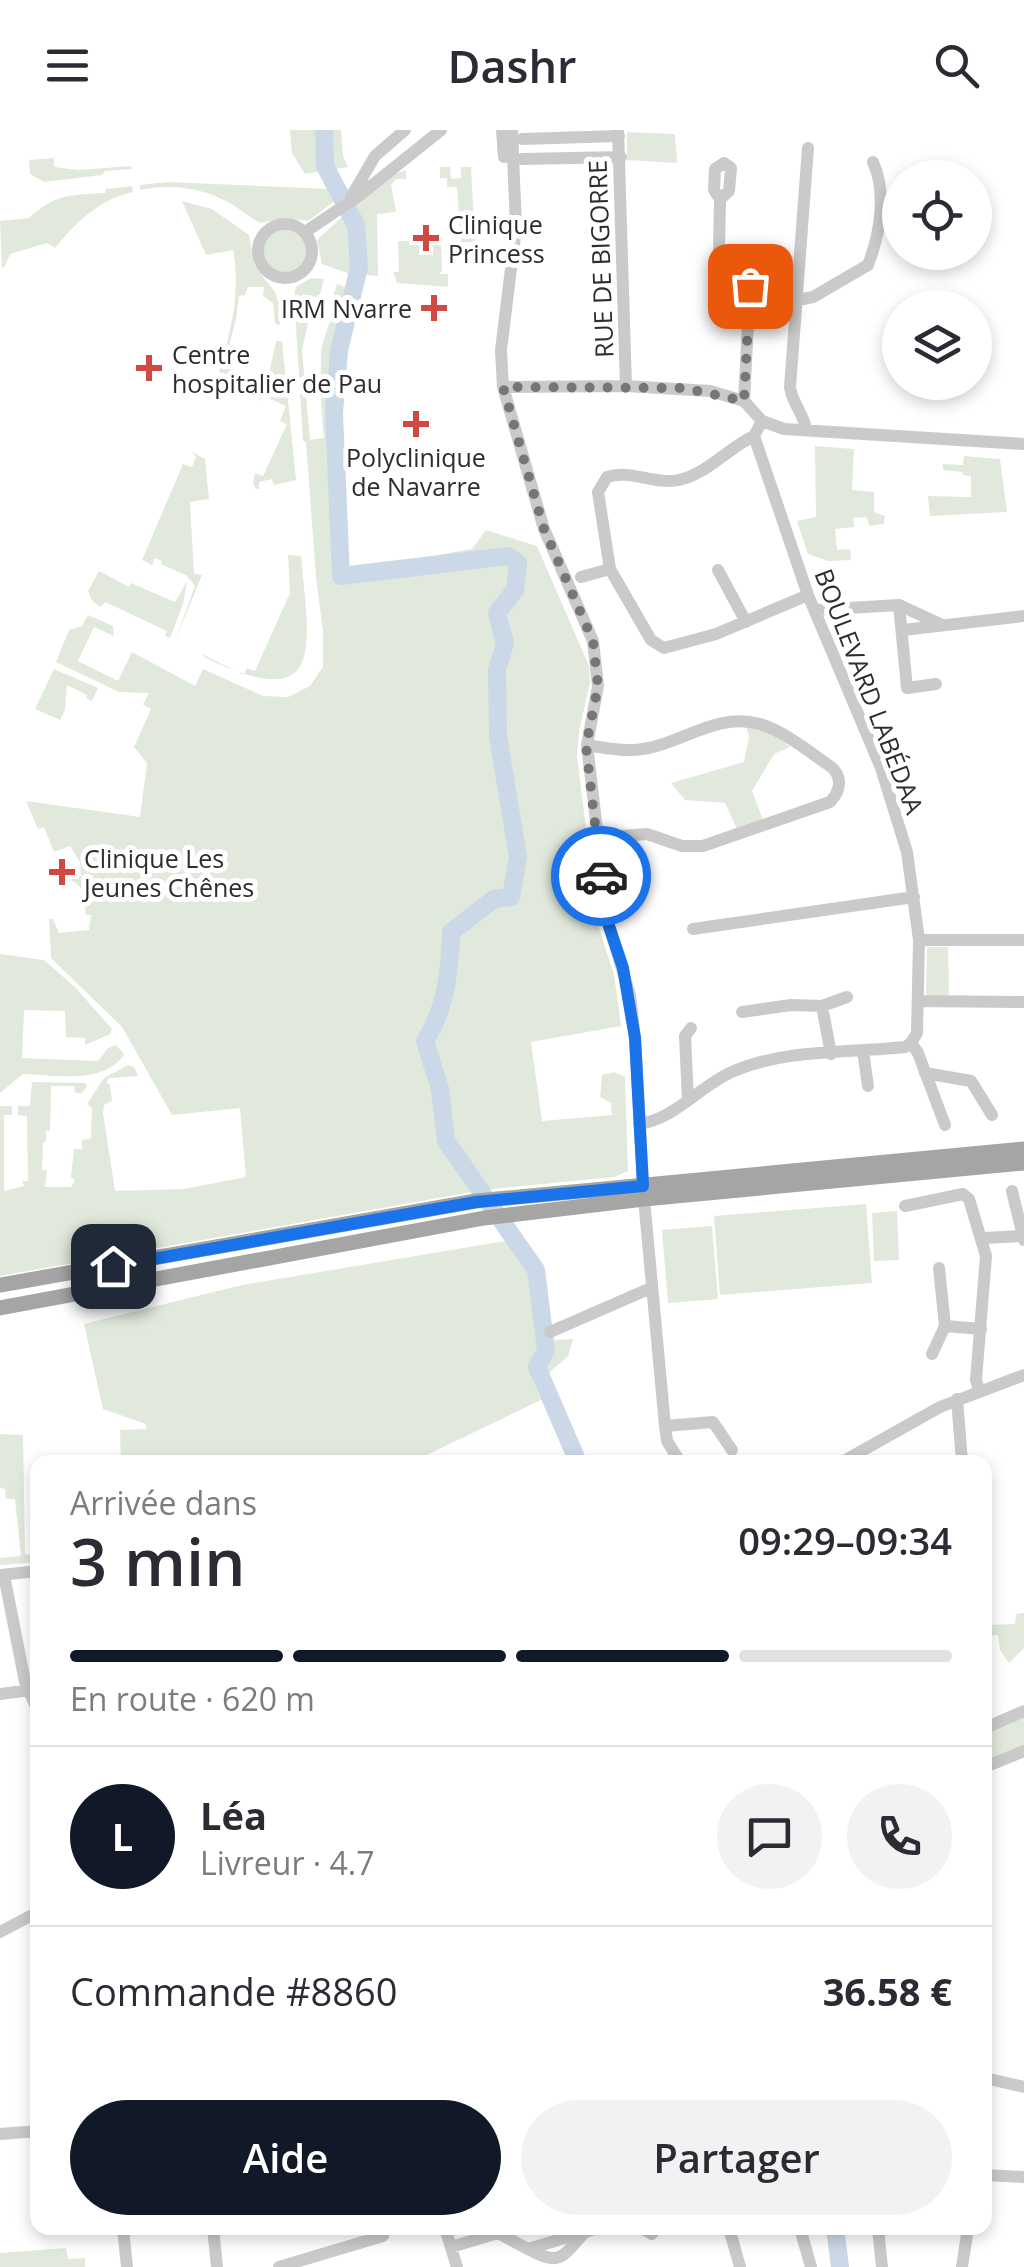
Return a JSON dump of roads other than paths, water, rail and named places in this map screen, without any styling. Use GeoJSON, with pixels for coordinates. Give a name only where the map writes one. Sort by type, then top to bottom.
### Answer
{"type":"FeatureCollection","features":[{"type":"Feature","properties":{"kind":"main road"},"geometry":{"type":"LineString","coordinates":[[0,1285],[476,1202],[512,1206],[1024,1149]]}},
{"type":"Feature","properties":{"kind":"main road"},"geometry":{"type":"LineString","coordinates":[[643,1192],[1024,1163]]}},
{"type":"Feature","properties":{"kind":"main road"},"geometry":{"type":"LineString","coordinates":[[0,1308],[484,1218],[512,1206]]}},
{"type":"Feature","properties":{"kind":"street"},"geometry":{"type":"LineString","coordinates":[[350,199],[376,156],[405,130]]}},
{"type":"Feature","properties":{"kind":"street"},"geometry":{"type":"LineString","coordinates":[[305,232],[360,195],[441,130]]}},
{"type":"Feature","properties":{"kind":"street"},"geometry":{"type":"LineString","coordinates":[[502,130],[513,234],[501,350],[503,387],[544,529],[593,641],[598,686],[586,746],[608,923],[630,995],[665,1426],[667,1440],[676,1455]]}},
{"type":"Feature","properties":{"kind":"street"},"geometry":{"type":"LineString","coordinates":[[513,234],[517,134],[618,133]]}},
{"type":"Feature","properties":{"kind":"street","name":"RUE DE BIGORRE"},"geometry":{"type":"LineString","coordinates":[[618,133],[626,386]]}},
{"type":"Feature","properties":{"kind":"street"},"geometry":{"type":"LineString","coordinates":[[806,430],[790,387],[808,148]]}},
{"type":"Feature","properties":{"kind":"street"},"geometry":{"type":"LineString","coordinates":[[522,160],[621,157]]}},
{"type":"Feature","properties":{"kind":"street"},"geometry":{"type":"LineString","coordinates":[[748,310],[797,306],[868,265],[876,240],[880,202],[881,180],[873,162]]}},
{"type":"Feature","properties":{"kind":"street"},"geometry":{"type":"LineString","coordinates":[[720,200],[719,252],[750,286],[744,401]]}},
{"type":"Feature","properties":{"kind":"street"},"geometry":{"type":"LineString","coordinates":[[292,224],[305,232],[312,256],[304,272],[278,278],[263,267],[258,250],[270,228],[292,224]]}},
{"type":"Feature","properties":{"kind":"street"},"geometry":{"type":"LineString","coordinates":[[503,387],[626,386],[710,391],[744,401],[762,421],[784,429],[1024,444]]}},
{"type":"Feature","properties":{"kind":"street"},"geometry":{"type":"LineString","coordinates":[[762,421],[754,436],[736,444],[697,474],[665,481],[619,474],[607,477],[598,492],[610,569],[651,640],[664,648],[746,622],[808,594]]}},
{"type":"Feature","properties":{"kind":"street","name":"BOULEVARD LABÉDAA"},"geometry":{"type":"LineString","coordinates":[[754,436],[808,594],[880,768],[906,852],[919,940],[917,1033],[911,1043]]}},
{"type":"Feature","properties":{"kind":"street"},"geometry":{"type":"LineString","coordinates":[[581,576],[610,569]]}},
{"type":"Feature","properties":{"kind":"street"},"geometry":{"type":"LineString","coordinates":[[718,570],[746,622]]}},
{"type":"Feature","properties":{"kind":"street"},"geometry":{"type":"LineString","coordinates":[[899,605],[907,688],[936,684]]}},
{"type":"Feature","properties":{"kind":"street"},"geometry":{"type":"LineString","coordinates":[[815,610],[899,605],[940,624]]}},
{"type":"Feature","properties":{"kind":"street"},"geometry":{"type":"LineString","coordinates":[[903,630],[1024,616]]}},
{"type":"Feature","properties":{"kind":"street"},"geometry":{"type":"LineString","coordinates":[[586,746],[638,750],[707,726],[746,721],[775,730],[826,763],[837,772],[840,782],[830,802],[703,846],[682,846],[642,834],[596,838]]}},
{"type":"Feature","properties":{"kind":"street"},"geometry":{"type":"LineString","coordinates":[[694,929],[914,897]]}},
{"type":"Feature","properties":{"kind":"street"},"geometry":{"type":"LineString","coordinates":[[919,940],[1024,940]]}},
{"type":"Feature","properties":{"kind":"street"},"geometry":{"type":"LineString","coordinates":[[742,1012],[791,1005],[822,1006],[847,997]]}},
{"type":"Feature","properties":{"kind":"street"},"geometry":{"type":"LineString","coordinates":[[918,1001],[1024,1002]]}},
{"type":"Feature","properties":{"kind":"street"},"geometry":{"type":"LineString","coordinates":[[822,1006],[831,1054]]}},
{"type":"Feature","properties":{"kind":"street"},"geometry":{"type":"LineString","coordinates":[[688,1100],[685,1036],[691,1028]]}},
{"type":"Feature","properties":{"kind":"street"},"geometry":{"type":"LineString","coordinates":[[639,1124],[658,1121],[729,1073],[763,1060],[904,1047],[911,1043],[945,1125]]}},
{"type":"Feature","properties":{"kind":"street"},"geometry":{"type":"LineString","coordinates":[[864,1051],[868,1086]]}},
{"type":"Feature","properties":{"kind":"street"},"geometry":{"type":"LineString","coordinates":[[925,1073],[971,1081],[992,1115]]}},
{"type":"Feature","properties":{"kind":"street"},"geometry":{"type":"LineString","coordinates":[[983,1238],[1024,1238],[1012,1191]]}},
{"type":"Feature","properties":{"kind":"street"},"geometry":{"type":"LineString","coordinates":[[905,1206],[963,1194],[969,1199],[986,1256],[976,1380],[979,1390]]}},
{"type":"Feature","properties":{"kind":"street"},"geometry":{"type":"LineString","coordinates":[[932,1354],[945,1326],[939,1268]]}},
{"type":"Feature","properties":{"kind":"street"},"geometry":{"type":"LineString","coordinates":[[550,1332],[652,1288]]}},
{"type":"Feature","properties":{"kind":"street"},"geometry":{"type":"LineString","coordinates":[[945,1326],[981,1329]]}},
{"type":"Feature","properties":{"kind":"street"},"geometry":{"type":"LineString","coordinates":[[859,1455],[957,1399],[1024,1376]]}},
{"type":"Feature","properties":{"kind":"street"},"geometry":{"type":"LineString","coordinates":[[957,1399],[962,1455]]}},
{"type":"Feature","properties":{"kind":"street"},"geometry":{"type":"LineString","coordinates":[[665,1426],[713,1422],[732,1450]]}},
{"type":"Feature","properties":{"kind":"street"},"geometry":{"type":"LineString","coordinates":[[30,1572],[2,1575],[30,1683]]}},
{"type":"Feature","properties":{"kind":"street"},"geometry":{"type":"LineString","coordinates":[[0,1694],[30,1691]]}},
{"type":"Feature","properties":{"kind":"street"},"geometry":{"type":"LineString","coordinates":[[992,1725],[1024,1711]]}},
{"type":"Feature","properties":{"kind":"street"},"geometry":{"type":"LineString","coordinates":[[992,1765],[1024,1750]]}},
{"type":"Feature","properties":{"kind":"street"},"geometry":{"type":"LineString","coordinates":[[0,1932],[30,1916]]}},
{"type":"Feature","properties":{"kind":"street"},"geometry":{"type":"LineString","coordinates":[[992,2080],[1024,2087]]}},
{"type":"Feature","properties":{"kind":"street"},"geometry":{"type":"LineString","coordinates":[[0,2134],[30,2132]]}},
{"type":"Feature","properties":{"kind":"street"},"geometry":{"type":"LineString","coordinates":[[992,2176],[1024,2177]]}},
{"type":"Feature","properties":{"kind":"street"},"geometry":{"type":"LineString","coordinates":[[123,2235],[127,2267]]}},
{"type":"Feature","properties":{"kind":"street"},"geometry":{"type":"LineString","coordinates":[[214,2235],[217,2267]]}},
{"type":"Feature","properties":{"kind":"street"},"geometry":{"type":"LineString","coordinates":[[447,2235],[457,2267]]}},
{"type":"Feature","properties":{"kind":"street"},"geometry":{"type":"LineString","coordinates":[[451,2247],[491,2235]]}},
{"type":"Feature","properties":{"kind":"street"},"geometry":{"type":"LineString","coordinates":[[502,2235],[528,2249],[575,2235]]}},
{"type":"Feature","properties":{"kind":"street"},"geometry":{"type":"LineString","coordinates":[[732,2235],[740,2267]]}},
{"type":"Feature","properties":{"kind":"street"},"geometry":{"type":"LineString","coordinates":[[802,2235],[811,2267]]}},
{"type":"Feature","properties":{"kind":"street"},"geometry":{"type":"LineString","coordinates":[[879,2235],[882,2267]]}},
{"type":"Feature","properties":{"kind":"street"},"geometry":{"type":"LineString","coordinates":[[962,2267],[967,2235]]}},
{"type":"Feature","properties":{"kind":"street"},"geometry":{"type":"LineString","coordinates":[[279,2267],[383,2237]]}},
{"type":"Feature","properties":{"kind":"waterway"},"geometry":{"type":"LineString","coordinates":[[324,130],[325,166],[356,225],[359,267],[339,351],[334,413],[341,576],[508,556],[518,563],[515,590],[497,613],[505,643],[497,670],[498,736],[518,857],[511,897],[494,899],[451,932],[446,989],[425,1041],[440,1089],[446,1141],[536,1270],[546,1350],[537,1367],[575,1455]]}},
{"type":"Feature","properties":{"kind":"waterway"},"geometry":{"type":"LineString","coordinates":[[836,2235],[840,2267]]}},
{"type":"Feature","properties":{"kind":"place","name":"Clinique Princess"},"geometry":{"type":"Point","coordinates":[426,238]}},
{"type":"Feature","properties":{"kind":"place","name":"IRM Nvarre"},"geometry":{"type":"Point","coordinates":[434,308]}},
{"type":"Feature","properties":{"kind":"place","name":"Centre hospitalier de Pau"},"geometry":{"type":"Point","coordinates":[149,368]}},
{"type":"Feature","properties":{"kind":"place","name":"Polyclinique de Navarre"},"geometry":{"type":"Point","coordinates":[416,424]}},
{"type":"Feature","properties":{"kind":"place","name":"Clinique Les Jeunes Chênes"},"geometry":{"type":"Point","coordinates":[62,872]}}]}
